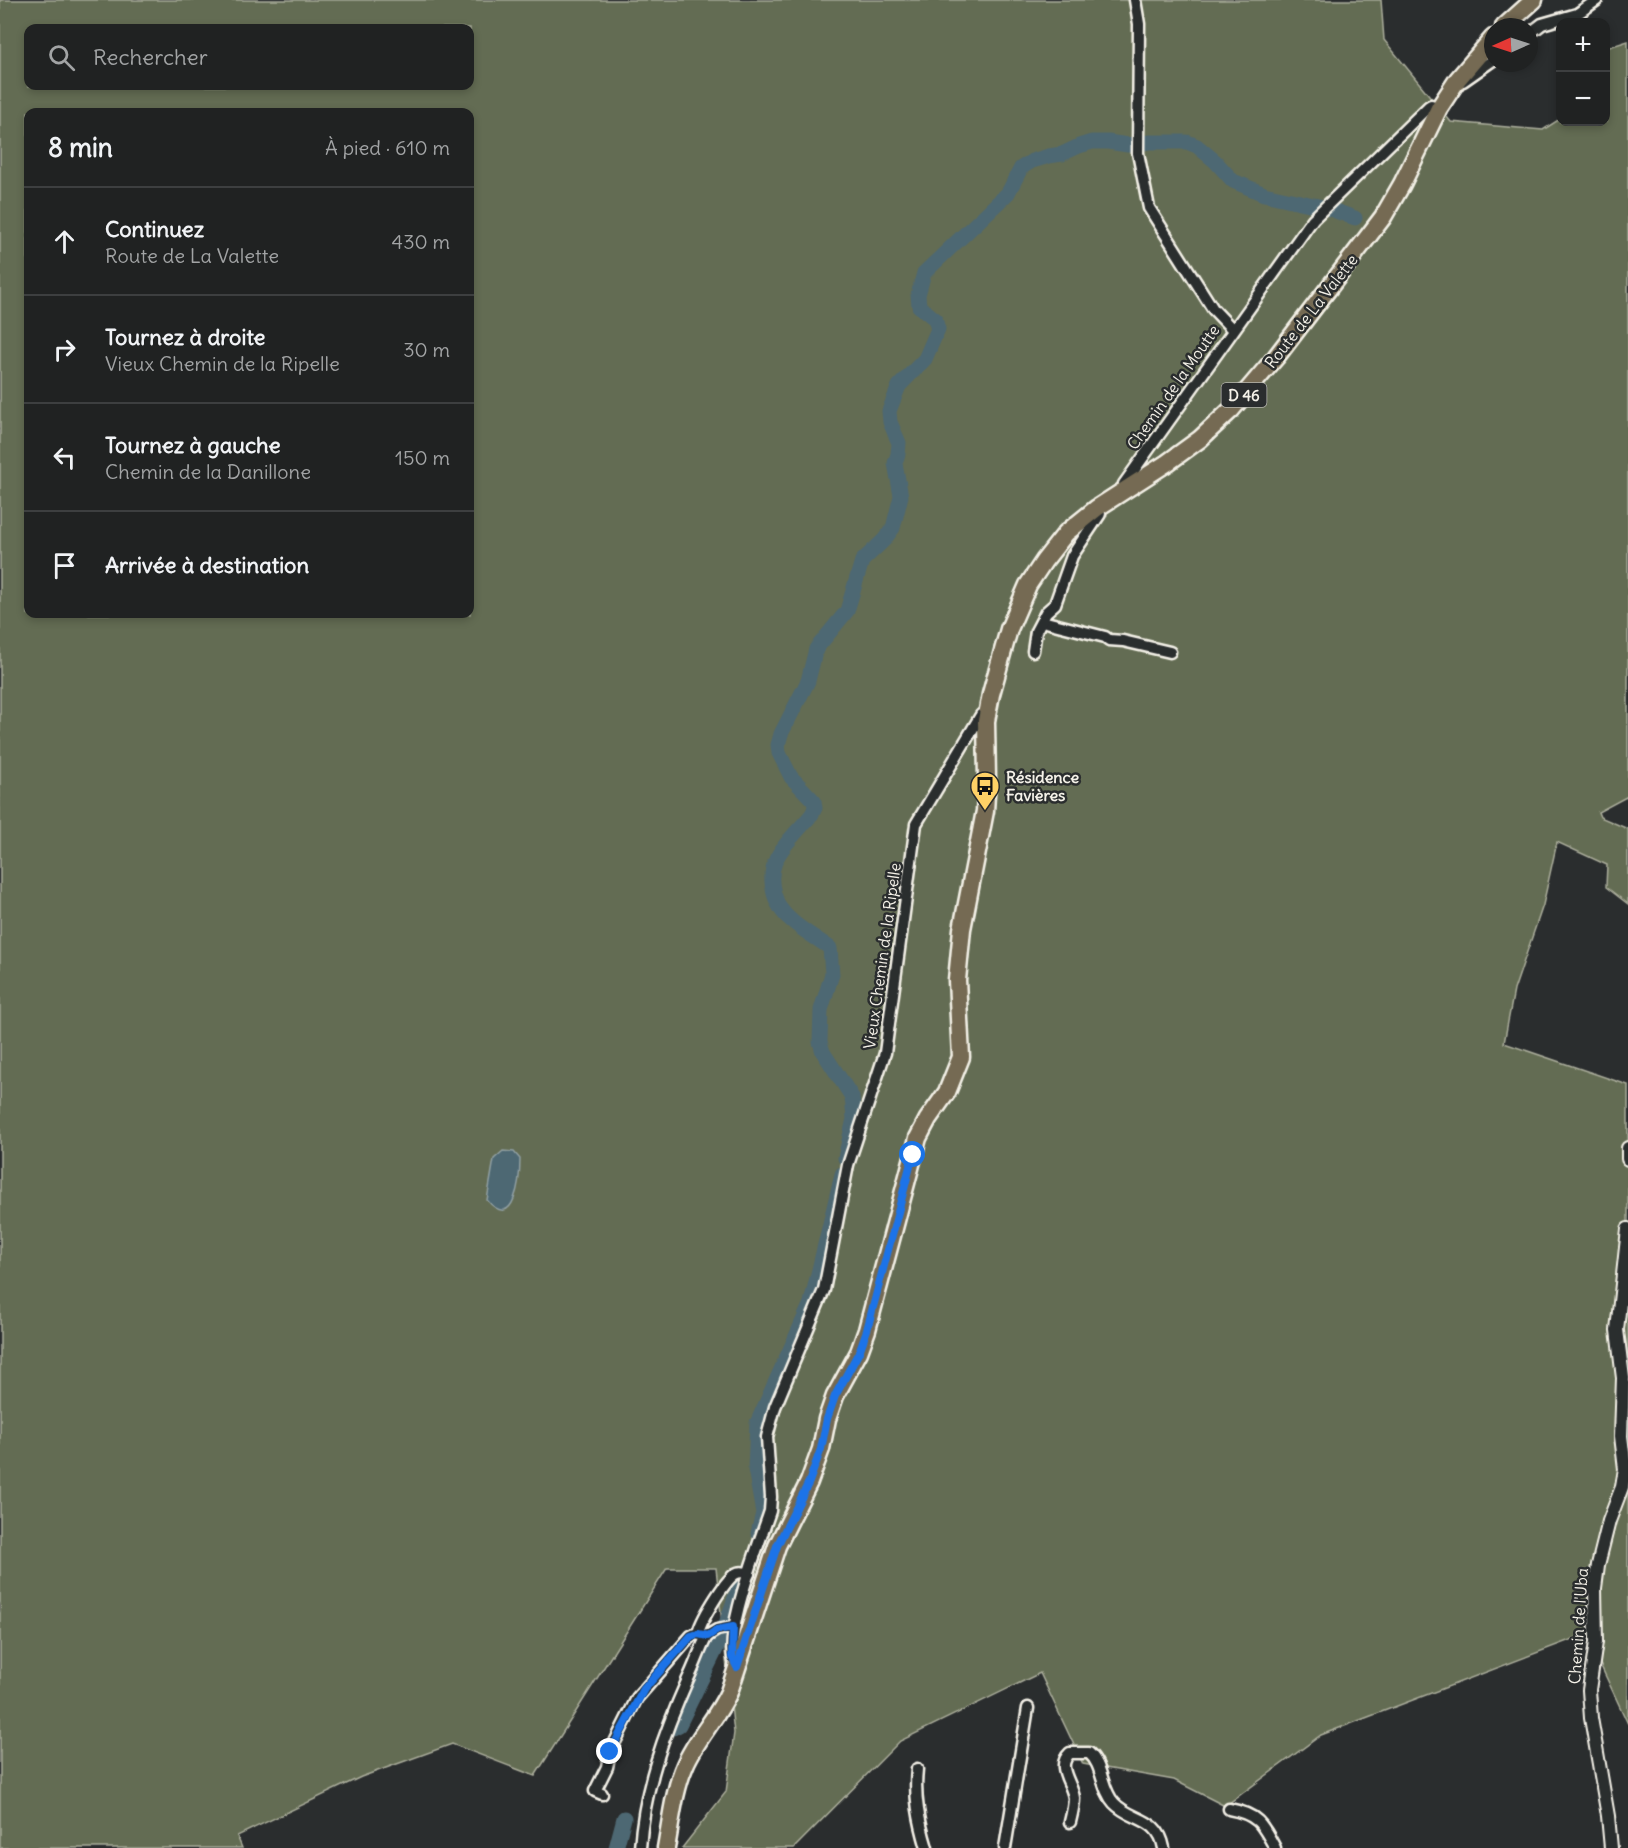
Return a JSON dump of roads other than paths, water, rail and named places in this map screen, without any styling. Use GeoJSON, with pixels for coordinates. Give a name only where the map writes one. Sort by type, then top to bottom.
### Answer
{"type":"FeatureCollection","features":[{"type":"Feature","properties":{"kind":"main road"},"geometry":{"type":"LineString","coordinates":[[1514,18],[1534,0]]}},
{"type":"Feature","properties":{"kind":"main road","name":"D 46"},"geometry":{"type":"LineString","coordinates":[[1443,101],[1458,78],[1484,48]]}},
{"type":"Feature","properties":{"kind":"main road","name":"Route de La Valette"},"geometry":{"type":"LineString","coordinates":[[666,1848],[677,1790],[685,1765],[723,1705],[777,1546],[809,1482],[821,1449],[827,1419],[835,1396],[859,1352],[867,1330],[918,1138],[947,1092],[961,1057],[957,980],[962,929],[982,835],[987,784],[986,733],[1002,655],[1019,603],[1044,561],[1066,533],[1097,508],[1200,439],[1231,410],[1276,357],[1383,217],[1443,101]]}},
{"type":"Feature","properties":{"kind":"street","name":"Chemin de la Moutte"},"geometry":{"type":"LineString","coordinates":[[1126,489],[1124,484],[1233,330],[1213,309],[1149,208],[1138,149],[1139,24],[1135,0]]}},
{"type":"Feature","properties":{"kind":"street"},"geometry":{"type":"LineString","coordinates":[[1538,27],[1577,14],[1596,0]]}},
{"type":"Feature","properties":{"kind":"street"},"geometry":{"type":"LineString","coordinates":[[1458,78],[1465,81],[1484,67]]}},
{"type":"Feature","properties":{"kind":"street"},"geometry":{"type":"LineString","coordinates":[[1233,330],[1313,219],[1428,107],[1443,101]]}},
{"type":"Feature","properties":{"kind":"street"},"geometry":{"type":"LineString","coordinates":[[1033,651],[1036,631],[1046,612],[1055,604],[1072,556],[1100,514],[1097,508]]}},
{"type":"Feature","properties":{"kind":"street"},"geometry":{"type":"LineString","coordinates":[[1042,621],[1109,640],[1170,652]]}},
{"type":"Feature","properties":{"kind":"street","name":"Vieux Chemin de la Ripelle"},"geometry":{"type":"LineString","coordinates":[[737,1667],[732,1657],[727,1628],[745,1573],[770,1511],[767,1437],[776,1407],[824,1290],[848,1165],[885,1053],[916,824],[981,715],[991,711]]}},
{"type":"Feature","properties":{"kind":"street"},"geometry":{"type":"LineString","coordinates":[[1628,1148],[1628,1159]]}},
{"type":"Feature","properties":{"kind":"street","name":"Chemin de l'Uba"},"geometry":{"type":"LineString","coordinates":[[1611,1848],[1591,1718],[1589,1690],[1596,1642],[1595,1588],[1598,1565],[1624,1475],[1625,1460],[1621,1436],[1623,1383],[1617,1330],[1628,1229]]}},
{"type":"Feature","properties":{"kind":"street","name":"Vieux Chemin de la Ripelle"},"geometry":{"type":"LineString","coordinates":[[640,1848],[656,1759],[703,1635],[699,1626],[734,1576],[745,1573]]}},
{"type":"Feature","properties":{"kind":"street"},"geometry":{"type":"LineString","coordinates":[[602,1794],[595,1791],[607,1767],[610,1752],[637,1698],[689,1638],[727,1628]]}},
{"type":"Feature","properties":{"kind":"street"},"geometry":{"type":"LineString","coordinates":[[1005,1848],[1028,1708]]}},
{"type":"Feature","properties":{"kind":"street"},"geometry":{"type":"LineString","coordinates":[[1070,1822],[1074,1798],[1064,1770],[1064,1762],[1070,1753],[1089,1753],[1114,1803],[1153,1826],[1160,1835],[1164,1848]]}},
{"type":"Feature","properties":{"kind":"street"},"geometry":{"type":"LineString","coordinates":[[917,1768],[915,1797],[927,1848]]}},
{"type":"Feature","properties":{"kind":"street"},"geometry":{"type":"LineString","coordinates":[[1229,1809],[1252,1815],[1264,1828],[1275,1848]]}},
{"type":"Feature","properties":{"kind":"water"},"geometry":{"type":"Polygon","coordinates":[[[503,1151],[514,1152],[520,1159],[519,1178],[514,1199],[504,1210],[496,1208],[487,1200],[494,1159],[503,1151]]]}},
{"type":"Feature","properties":{"kind":"waterway"},"geometry":{"type":"LineString","coordinates":[[845,1158],[854,1119],[852,1097],[823,1052],[820,1042],[821,1010],[832,974],[830,948],[786,916],[777,902],[772,886],[773,870],[778,856],[815,808],[814,801],[791,777],[779,753],[778,745],[781,734],[808,681],[816,649],[847,611],[862,561],[893,528],[901,496],[895,463],[899,443],[890,422],[889,411],[899,386],[925,359],[938,329],[935,319],[919,306],[918,295],[924,273],[1008,193],[1021,168],[1032,161],[1062,154],[1092,142],[1128,145],[1150,142],[1187,142],[1197,146],[1215,161],[1233,181],[1264,194],[1323,207]]}},
{"type":"Feature","properties":{"kind":"waterway"},"geometry":{"type":"LineString","coordinates":[[1327,208],[1355,218]]}},
{"type":"Feature","properties":{"kind":"waterway"},"geometry":{"type":"LineString","coordinates":[[758,1421],[811,1303],[842,1174]]}},
{"type":"Feature","properties":{"kind":"waterway"},"geometry":{"type":"LineString","coordinates":[[757,1423],[755,1469],[763,1513],[758,1533]]}},
{"type":"Feature","properties":{"kind":"waterway"},"geometry":{"type":"LineString","coordinates":[[673,1728],[679,1725],[720,1641],[744,1572]]}},
{"type":"Feature","properties":{"kind":"waterway"},"geometry":{"type":"LineString","coordinates":[[616,1848],[624,1818]]}},
{"type":"Feature","properties":{"kind":"place","name":"Résidence Favières"},"geometry":{"type":"Point","coordinates":[985,812]}}]}
